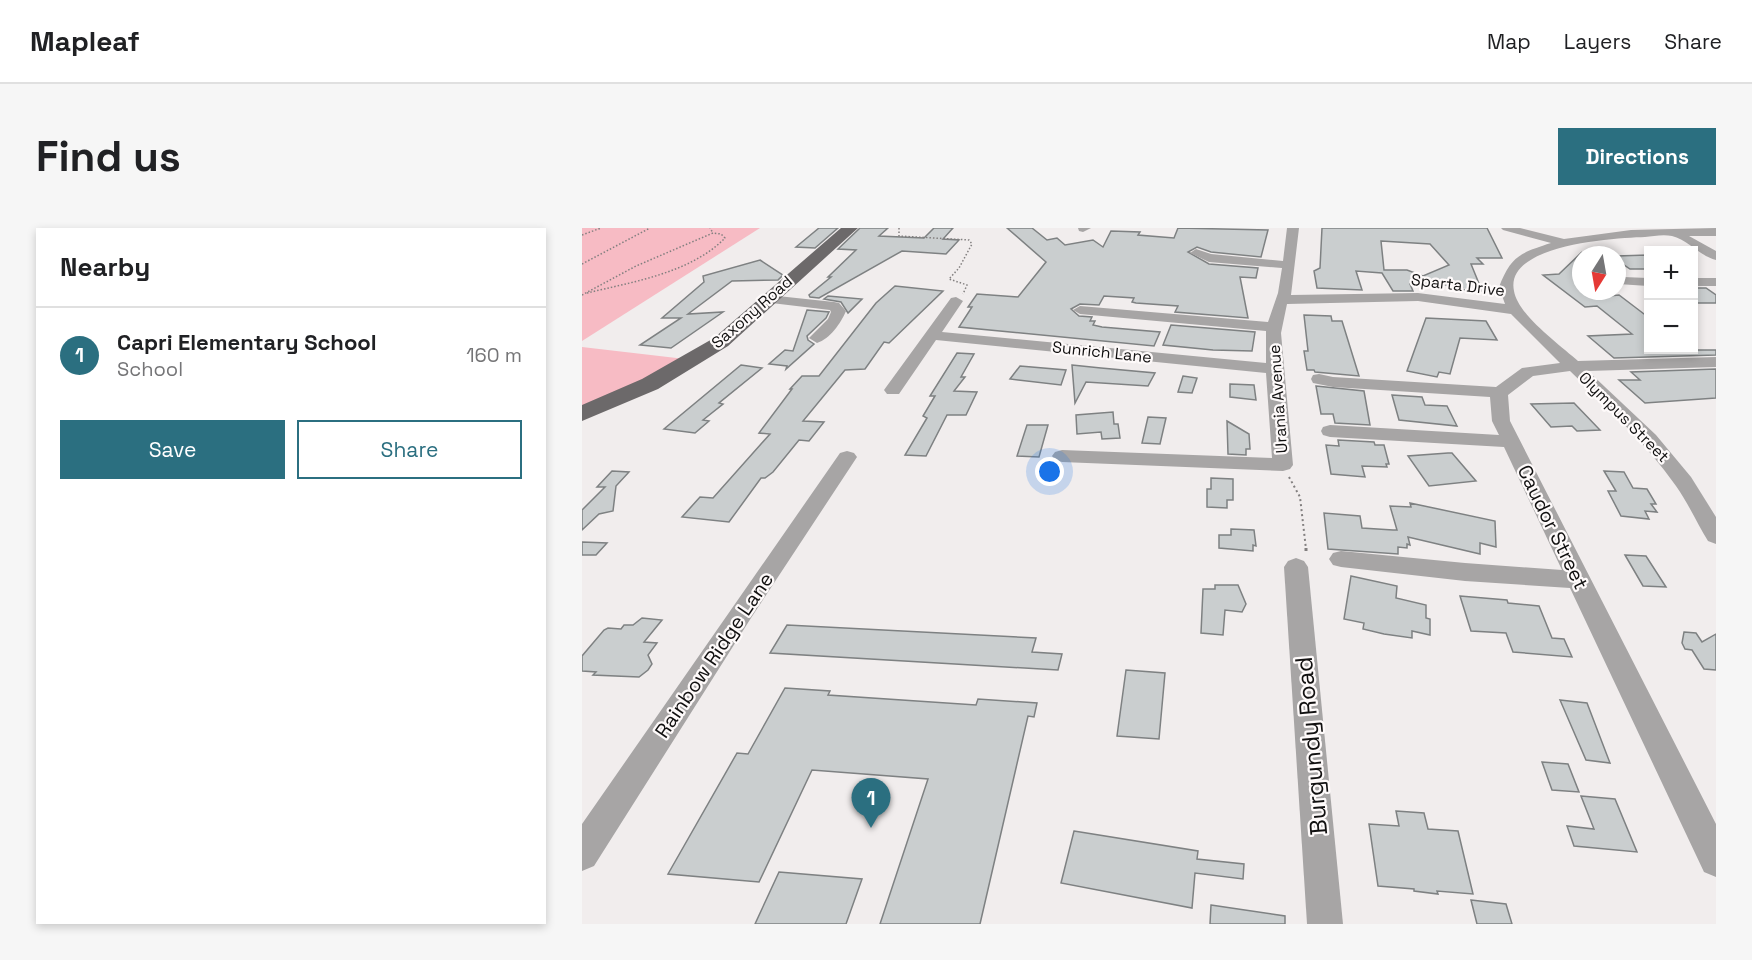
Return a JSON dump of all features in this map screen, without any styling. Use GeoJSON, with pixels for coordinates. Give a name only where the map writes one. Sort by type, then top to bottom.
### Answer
{"type":"FeatureCollection","features":[{"type":"Feature","properties":{"kind":"main road","name":"Saxony Road"},"geometry":{"type":"LineString","coordinates":[[582,414],[650,384],[721,342],[850,228]]}},
{"type":"Feature","properties":{"kind":"street","name":"Urania Avenue"},"geometry":{"type":"LineString","coordinates":[[1283,465],[1274,369],[1274,327],[1285,293],[1293,228]]}},
{"type":"Feature","properties":{"kind":"street"},"geometry":{"type":"LineString","coordinates":[[1507,228],[1560,242]]}},
{"type":"Feature","properties":{"kind":"street","name":"Sparta Drive"},"geometry":{"type":"LineString","coordinates":[[1516,310],[1506,287],[1509,271],[1518,261],[1536,250],[1560,242],[1628,234],[1695,230],[1716,232]]}},
{"type":"Feature","properties":{"kind":"street"},"geometry":{"type":"LineString","coordinates":[[1674,232],[1716,256]]}},
{"type":"Feature","properties":{"kind":"street"},"geometry":{"type":"LineString","coordinates":[[1196,253],[1209,258],[1288,265]]}},
{"type":"Feature","properties":{"kind":"street"},"geometry":{"type":"LineString","coordinates":[[1626,280],[1644,282]]}},
{"type":"Feature","properties":{"kind":"street"},"geometry":{"type":"LineString","coordinates":[[1698,282],[1716,282]]}},
{"type":"Feature","properties":{"kind":"street","name":"Sparta Drive"},"geometry":{"type":"LineString","coordinates":[[1281,300],[1395,296],[1516,310]]}},
{"type":"Feature","properties":{"kind":"street"},"geometry":{"type":"LineString","coordinates":[[768,299],[834,306],[839,311],[834,321],[817,338]]}},
{"type":"Feature","properties":{"kind":"street"},"geometry":{"type":"LineString","coordinates":[[893,390],[956,301]]}},
{"type":"Feature","properties":{"kind":"street"},"geometry":{"type":"LineString","coordinates":[[1080,310],[1274,327]]}},
{"type":"Feature","properties":{"kind":"street","name":"Olympus Street"},"geometry":{"type":"LineString","coordinates":[[1516,310],[1652,442],[1680,475],[1716,536]]}},
{"type":"Feature","properties":{"kind":"street","name":"Sunrich Lane"},"geometry":{"type":"LineString","coordinates":[[930,335],[1274,369]]}},
{"type":"Feature","properties":{"kind":"street"},"geometry":{"type":"LineString","coordinates":[[1319,379],[1333,382],[1467,389],[1499,393],[1528,372],[1573,366],[1716,362]]}},
{"type":"Feature","properties":{"kind":"street","name":"Caudor Street"},"geometry":{"type":"LineString","coordinates":[[1499,393],[1501,421],[1716,860]]}},
{"type":"Feature","properties":{"kind":"street"},"geometry":{"type":"LineString","coordinates":[[1330,431],[1512,442]]}},
{"type":"Feature","properties":{"kind":"street"},"geometry":{"type":"LineString","coordinates":[[1062,456],[1283,465]]}},
{"type":"Feature","properties":{"kind":"street","name":"Rainbow Ridge Lane"},"geometry":{"type":"LineString","coordinates":[[582,854],[742,611],[847,457]]}},
{"type":"Feature","properties":{"kind":"street"},"geometry":{"type":"LineString","coordinates":[[1341,559],[1465,572],[1579,580]]}},
{"type":"Feature","properties":{"kind":"street","name":"Burgundy Road"},"geometry":{"type":"LineString","coordinates":[[1296,567],[1325,924]]}},
{"type":"Feature","properties":{"kind":"path"},"geometry":{"type":"LineString","coordinates":[[582,235],[602,228]]}},
{"type":"Feature","properties":{"kind":"path"},"geometry":{"type":"LineString","coordinates":[[582,264],[650,228]]}},
{"type":"Feature","properties":{"kind":"path"},"geometry":{"type":"LineString","coordinates":[[710,228],[713,233]]}},
{"type":"Feature","properties":{"kind":"path"},"geometry":{"type":"LineString","coordinates":[[899,228],[899,236],[969,240],[972,244],[960,268],[949,279],[967,285],[964,293],[956,301]]}},
{"type":"Feature","properties":{"kind":"path"},"geometry":{"type":"LineString","coordinates":[[582,295],[636,266],[713,233],[722,234],[725,238],[717,248],[651,277],[587,293]]}},
{"type":"Feature","properties":{"kind":"path"},"geometry":{"type":"LineString","coordinates":[[1283,465],[1300,497],[1306,542],[1305,559],[1296,567]]}},
{"type":"Feature","properties":{"kind":"shaded area"},"geometry":{"type":"Polygon","coordinates":[[[582,228],[760,228],[582,341],[582,228]]]}},
{"type":"Feature","properties":{"kind":"shaded area"},"geometry":{"type":"Polygon","coordinates":[[[582,347],[685,359],[582,412],[582,347]]]}},
{"type":"Feature","properties":{"kind":"building"},"geometry":{"type":"Polygon","coordinates":[[[819,228],[838,228],[815,248],[796,247],[819,228]]]}},
{"type":"Feature","properties":{"kind":"building"},"geometry":{"type":"Polygon","coordinates":[[[860,228],[888,228],[879,236],[924,238],[934,228],[953,228],[943,239],[959,240],[946,254],[902,251],[819,298],[810,297],[809,295],[831,277],[828,277],[856,250],[838,249],[860,228]]]}},
{"type":"Feature","properties":{"kind":"building"},"geometry":{"type":"Polygon","coordinates":[[[1007,228],[1032,228],[1047,240],[1057,238],[1065,245],[1093,240],[1103,247],[1111,231],[1140,232],[1138,235],[1174,238],[1178,228],[1268,230],[1261,257],[1211,252],[1197,247],[1188,252],[1209,264],[1258,268],[1256,278],[1240,277],[1248,318],[1175,312],[1178,306],[1136,303],[1132,302],[1134,298],[1104,296],[1099,305],[1080,304],[1071,309],[1079,316],[1092,317],[1090,321],[1095,321],[1093,325],[1160,332],[1154,346],[959,327],[972,307],[968,307],[977,294],[1018,297],[1046,262],[1007,228]]]}},
{"type":"Feature","properties":{"kind":"building"},"geometry":{"type":"Polygon","coordinates":[[[1322,228],[1487,228],[1502,258],[1477,258],[1483,264],[1471,264],[1482,291],[1452,289],[1450,285],[1410,284],[1413,291],[1393,291],[1382,273],[1356,271],[1362,290],[1317,288],[1314,271],[1320,268],[1322,228]],[[1381,241],[1384,270],[1407,270],[1423,276],[1449,265],[1430,244],[1381,241]]]}},
{"type":"Feature","properties":{"kind":"building"},"geometry":{"type":"Polygon","coordinates":[[[1644,255],[1644,269],[1630,269],[1626,266],[1626,256],[1644,255]]]}},
{"type":"Feature","properties":{"kind":"building"},"geometry":{"type":"Polygon","coordinates":[[[760,260],[783,275],[778,280],[732,281],[688,314],[723,312],[671,348],[640,345],[681,318],[662,318],[704,282],[703,276],[760,260]]]}},
{"type":"Feature","properties":{"kind":"building"},"geometry":{"type":"Polygon","coordinates":[[[1572,262],[1572,297],[1543,275],[1559,274],[1572,262]]]}},
{"type":"Feature","properties":{"kind":"building"},"geometry":{"type":"Polygon","coordinates":[[[895,286],[943,291],[889,343],[884,342],[865,369],[845,370],[803,421],[824,422],[809,441],[799,440],[773,472],[761,478],[729,522],[682,517],[700,497],[713,498],[770,434],[759,433],[792,389],[790,389],[802,376],[819,376],[876,303],[895,286]]]}},
{"type":"Feature","properties":{"kind":"building"},"geometry":{"type":"Polygon","coordinates":[[[1698,288],[1706,288],[1716,295],[1716,303],[1698,303],[1698,288]]]}},
{"type":"Feature","properties":{"kind":"building"},"geometry":{"type":"Polygon","coordinates":[[[828,296],[862,299],[848,313],[841,302],[824,299],[828,296]]]}},
{"type":"Feature","properties":{"kind":"building"},"geometry":{"type":"Polygon","coordinates":[[[1576,300],[1626,300],[1644,314],[1644,354],[1698,354],[1698,350],[1716,350],[1716,355],[1614,358],[1588,336],[1632,334],[1597,306],[1585,307],[1576,300]]]}},
{"type":"Feature","properties":{"kind":"building"},"geometry":{"type":"Polygon","coordinates":[[[807,310],[829,312],[826,318],[807,336],[808,340],[814,344],[786,369],[787,366],[769,364],[785,350],[793,351],[807,310]]]}},
{"type":"Feature","properties":{"kind":"building"},"geometry":{"type":"Polygon","coordinates":[[[1304,315],[1331,316],[1332,321],[1342,321],[1359,376],[1307,370],[1304,351],[1308,351],[1304,315]]]}},
{"type":"Feature","properties":{"kind":"building"},"geometry":{"type":"Polygon","coordinates":[[[1426,318],[1486,321],[1497,340],[1460,338],[1450,374],[1439,372],[1437,377],[1407,371],[1426,318]]]}},
{"type":"Feature","properties":{"kind":"building"},"geometry":{"type":"Polygon","coordinates":[[[1171,325],[1255,332],[1252,351],[1163,345],[1171,325]]]}},
{"type":"Feature","properties":{"kind":"building"},"geometry":{"type":"Polygon","coordinates":[[[957,353],[974,354],[961,377],[965,377],[954,391],[977,392],[966,415],[947,415],[926,456],[905,455],[927,418],[923,416],[935,396],[930,396],[957,353]]]}},
{"type":"Feature","properties":{"kind":"building"},"geometry":{"type":"Polygon","coordinates":[[[741,365],[762,368],[719,403],[723,404],[703,420],[709,421],[695,433],[664,429],[741,365]]]}},
{"type":"Feature","properties":{"kind":"building"},"geometry":{"type":"Polygon","coordinates":[[[1072,365],[1155,373],[1148,386],[1086,382],[1075,403],[1072,365]]]}},
{"type":"Feature","properties":{"kind":"building"},"geometry":{"type":"Polygon","coordinates":[[[1020,366],[1066,370],[1061,385],[1010,379],[1020,366]]]}},
{"type":"Feature","properties":{"kind":"building"},"geometry":{"type":"Polygon","coordinates":[[[1716,369],[1716,398],[1645,403],[1619,380],[1640,380],[1631,372],[1716,369]]]}},
{"type":"Feature","properties":{"kind":"building"},"geometry":{"type":"Polygon","coordinates":[[[1183,376],[1197,378],[1192,393],[1178,392],[1183,376]]]}},
{"type":"Feature","properties":{"kind":"building"},"geometry":{"type":"Polygon","coordinates":[[[1230,384],[1254,385],[1256,400],[1230,397],[1230,384]]]}},
{"type":"Feature","properties":{"kind":"building"},"geometry":{"type":"Polygon","coordinates":[[[1316,386],[1364,391],[1370,425],[1335,423],[1333,414],[1321,414],[1316,386]]]}},
{"type":"Feature","properties":{"kind":"building"},"geometry":{"type":"Polygon","coordinates":[[[1392,395],[1422,397],[1425,405],[1447,406],[1457,426],[1399,420],[1392,395]]]}},
{"type":"Feature","properties":{"kind":"building"},"geometry":{"type":"Polygon","coordinates":[[[1574,403],[1600,430],[1577,431],[1572,426],[1551,427],[1531,404],[1574,403]]]}},
{"type":"Feature","properties":{"kind":"building"},"geometry":{"type":"Polygon","coordinates":[[[1113,412],[1114,424],[1118,424],[1120,438],[1102,439],[1101,432],[1077,434],[1076,415],[1113,412]]]}},
{"type":"Feature","properties":{"kind":"building"},"geometry":{"type":"Polygon","coordinates":[[[1148,417],[1166,418],[1160,444],[1142,443],[1148,417]]]}},
{"type":"Feature","properties":{"kind":"building"},"geometry":{"type":"Polygon","coordinates":[[[1227,421],[1249,434],[1250,449],[1246,449],[1246,455],[1228,454],[1227,421]]]}},
{"type":"Feature","properties":{"kind":"building"},"geometry":{"type":"Polygon","coordinates":[[[1027,425],[1048,425],[1039,457],[1017,456],[1027,425]]]}},
{"type":"Feature","properties":{"kind":"building"},"geometry":{"type":"Polygon","coordinates":[[[1338,440],[1374,442],[1375,445],[1384,445],[1389,464],[1386,464],[1387,467],[1362,466],[1365,477],[1331,474],[1326,445],[1339,446],[1338,440]]]}},
{"type":"Feature","properties":{"kind":"building"},"geometry":{"type":"Polygon","coordinates":[[[1452,453],[1476,481],[1429,486],[1408,456],[1452,453]]]}},
{"type":"Feature","properties":{"kind":"building"},"geometry":{"type":"Polygon","coordinates":[[[612,471],[629,472],[616,486],[613,511],[599,514],[582,530],[582,510],[605,487],[597,487],[612,471]]]}},
{"type":"Feature","properties":{"kind":"building"},"geometry":{"type":"Polygon","coordinates":[[[1604,471],[1624,472],[1633,488],[1647,489],[1656,504],[1651,504],[1657,512],[1645,511],[1649,519],[1621,516],[1608,491],[1616,491],[1604,471]]]}},
{"type":"Feature","properties":{"kind":"building"},"geometry":{"type":"Polygon","coordinates":[[[1211,478],[1233,479],[1233,500],[1227,500],[1227,508],[1207,507],[1207,489],[1211,489],[1211,478]]]}},
{"type":"Feature","properties":{"kind":"building"},"geometry":{"type":"Polygon","coordinates":[[[1410,503],[1495,521],[1496,547],[1480,543],[1480,554],[1408,537],[1410,545],[1407,544],[1407,548],[1398,547],[1398,554],[1328,549],[1324,513],[1360,516],[1362,528],[1397,530],[1390,506],[1411,507],[1410,503]]]}},
{"type":"Feature","properties":{"kind":"building"},"geometry":{"type":"Polygon","coordinates":[[[1231,529],[1254,530],[1256,546],[1253,545],[1253,551],[1219,548],[1219,535],[1231,535],[1231,529]]]}},
{"type":"Feature","properties":{"kind":"building"},"geometry":{"type":"Polygon","coordinates":[[[582,542],[607,543],[596,555],[582,555],[582,542]]]}},
{"type":"Feature","properties":{"kind":"building"},"geometry":{"type":"Polygon","coordinates":[[[1625,555],[1646,556],[1666,587],[1643,586],[1625,555]]]}},
{"type":"Feature","properties":{"kind":"building"},"geometry":{"type":"Polygon","coordinates":[[[1351,576],[1397,586],[1396,598],[1426,605],[1426,618],[1430,619],[1430,635],[1412,631],[1412,638],[1384,634],[1363,629],[1364,623],[1344,619],[1351,576]]]}},
{"type":"Feature","properties":{"kind":"building"},"geometry":{"type":"Polygon","coordinates":[[[1215,585],[1238,585],[1246,604],[1242,612],[1225,610],[1223,635],[1201,633],[1203,589],[1215,589],[1215,585]]]}},
{"type":"Feature","properties":{"kind":"building"},"geometry":{"type":"Polygon","coordinates":[[[1460,596],[1507,600],[1508,603],[1539,606],[1552,638],[1564,639],[1572,657],[1513,652],[1506,633],[1471,631],[1460,596]]]}},
{"type":"Feature","properties":{"kind":"building"},"geometry":{"type":"Polygon","coordinates":[[[642,618],[662,620],[644,642],[657,643],[648,655],[652,664],[648,670],[639,677],[593,675],[596,672],[582,671],[582,656],[604,630],[621,629],[624,625],[633,625],[642,618]]]}},
{"type":"Feature","properties":{"kind":"building"},"geometry":{"type":"Polygon","coordinates":[[[787,625],[1036,638],[1032,652],[1062,654],[1058,670],[770,653],[787,625]]]}},
{"type":"Feature","properties":{"kind":"building"},"geometry":{"type":"Polygon","coordinates":[[[1684,632],[1696,633],[1702,642],[1716,634],[1716,670],[1704,669],[1692,650],[1685,649],[1682,643],[1684,632]]]}},
{"type":"Feature","properties":{"kind":"building"},"geometry":{"type":"Polygon","coordinates":[[[1126,670],[1165,673],[1159,739],[1117,736],[1126,670]]]}},
{"type":"Feature","properties":{"kind":"building"},"geometry":{"type":"Polygon","coordinates":[[[785,688],[830,691],[828,695],[976,705],[978,699],[1037,703],[1034,717],[1028,716],[980,924],[880,924],[928,779],[812,770],[759,882],[668,874],[737,753],[748,754],[785,688]]]}},
{"type":"Feature","properties":{"kind":"building"},"geometry":{"type":"Polygon","coordinates":[[[1560,700],[1587,703],[1610,763],[1586,760],[1560,700]]]}},
{"type":"Feature","properties":{"kind":"building"},"geometry":{"type":"Polygon","coordinates":[[[1542,762],[1568,764],[1579,792],[1552,790],[1542,762]]]}},
{"type":"Feature","properties":{"kind":"building"},"geometry":{"type":"Polygon","coordinates":[[[1581,796],[1615,799],[1637,852],[1574,846],[1567,826],[1594,829],[1581,796]]]}},
{"type":"Feature","properties":{"kind":"building"},"geometry":{"type":"Polygon","coordinates":[[[1396,811],[1424,813],[1428,829],[1458,831],[1473,894],[1437,891],[1438,894],[1378,886],[1369,824],[1399,826],[1396,811]]]}},
{"type":"Feature","properties":{"kind":"building"},"geometry":{"type":"Polygon","coordinates":[[[1074,831],[1198,851],[1197,859],[1244,864],[1243,879],[1195,873],[1192,908],[1061,883],[1074,831]]]}},
{"type":"Feature","properties":{"kind":"building"},"geometry":{"type":"Polygon","coordinates":[[[779,872],[862,879],[846,924],[755,924],[779,872]]]}},
{"type":"Feature","properties":{"kind":"building"},"geometry":{"type":"Polygon","coordinates":[[[1471,900],[1506,904],[1512,924],[1477,924],[1471,900]]]}},
{"type":"Feature","properties":{"kind":"building"},"geometry":{"type":"Polygon","coordinates":[[[1211,905],[1285,916],[1285,924],[1210,924],[1211,905]]]}},
{"type":"Feature","properties":{"kind":"place","name":"Capri Elementary School"},"geometry":{"type":"Point","coordinates":[871,828]}}]}
